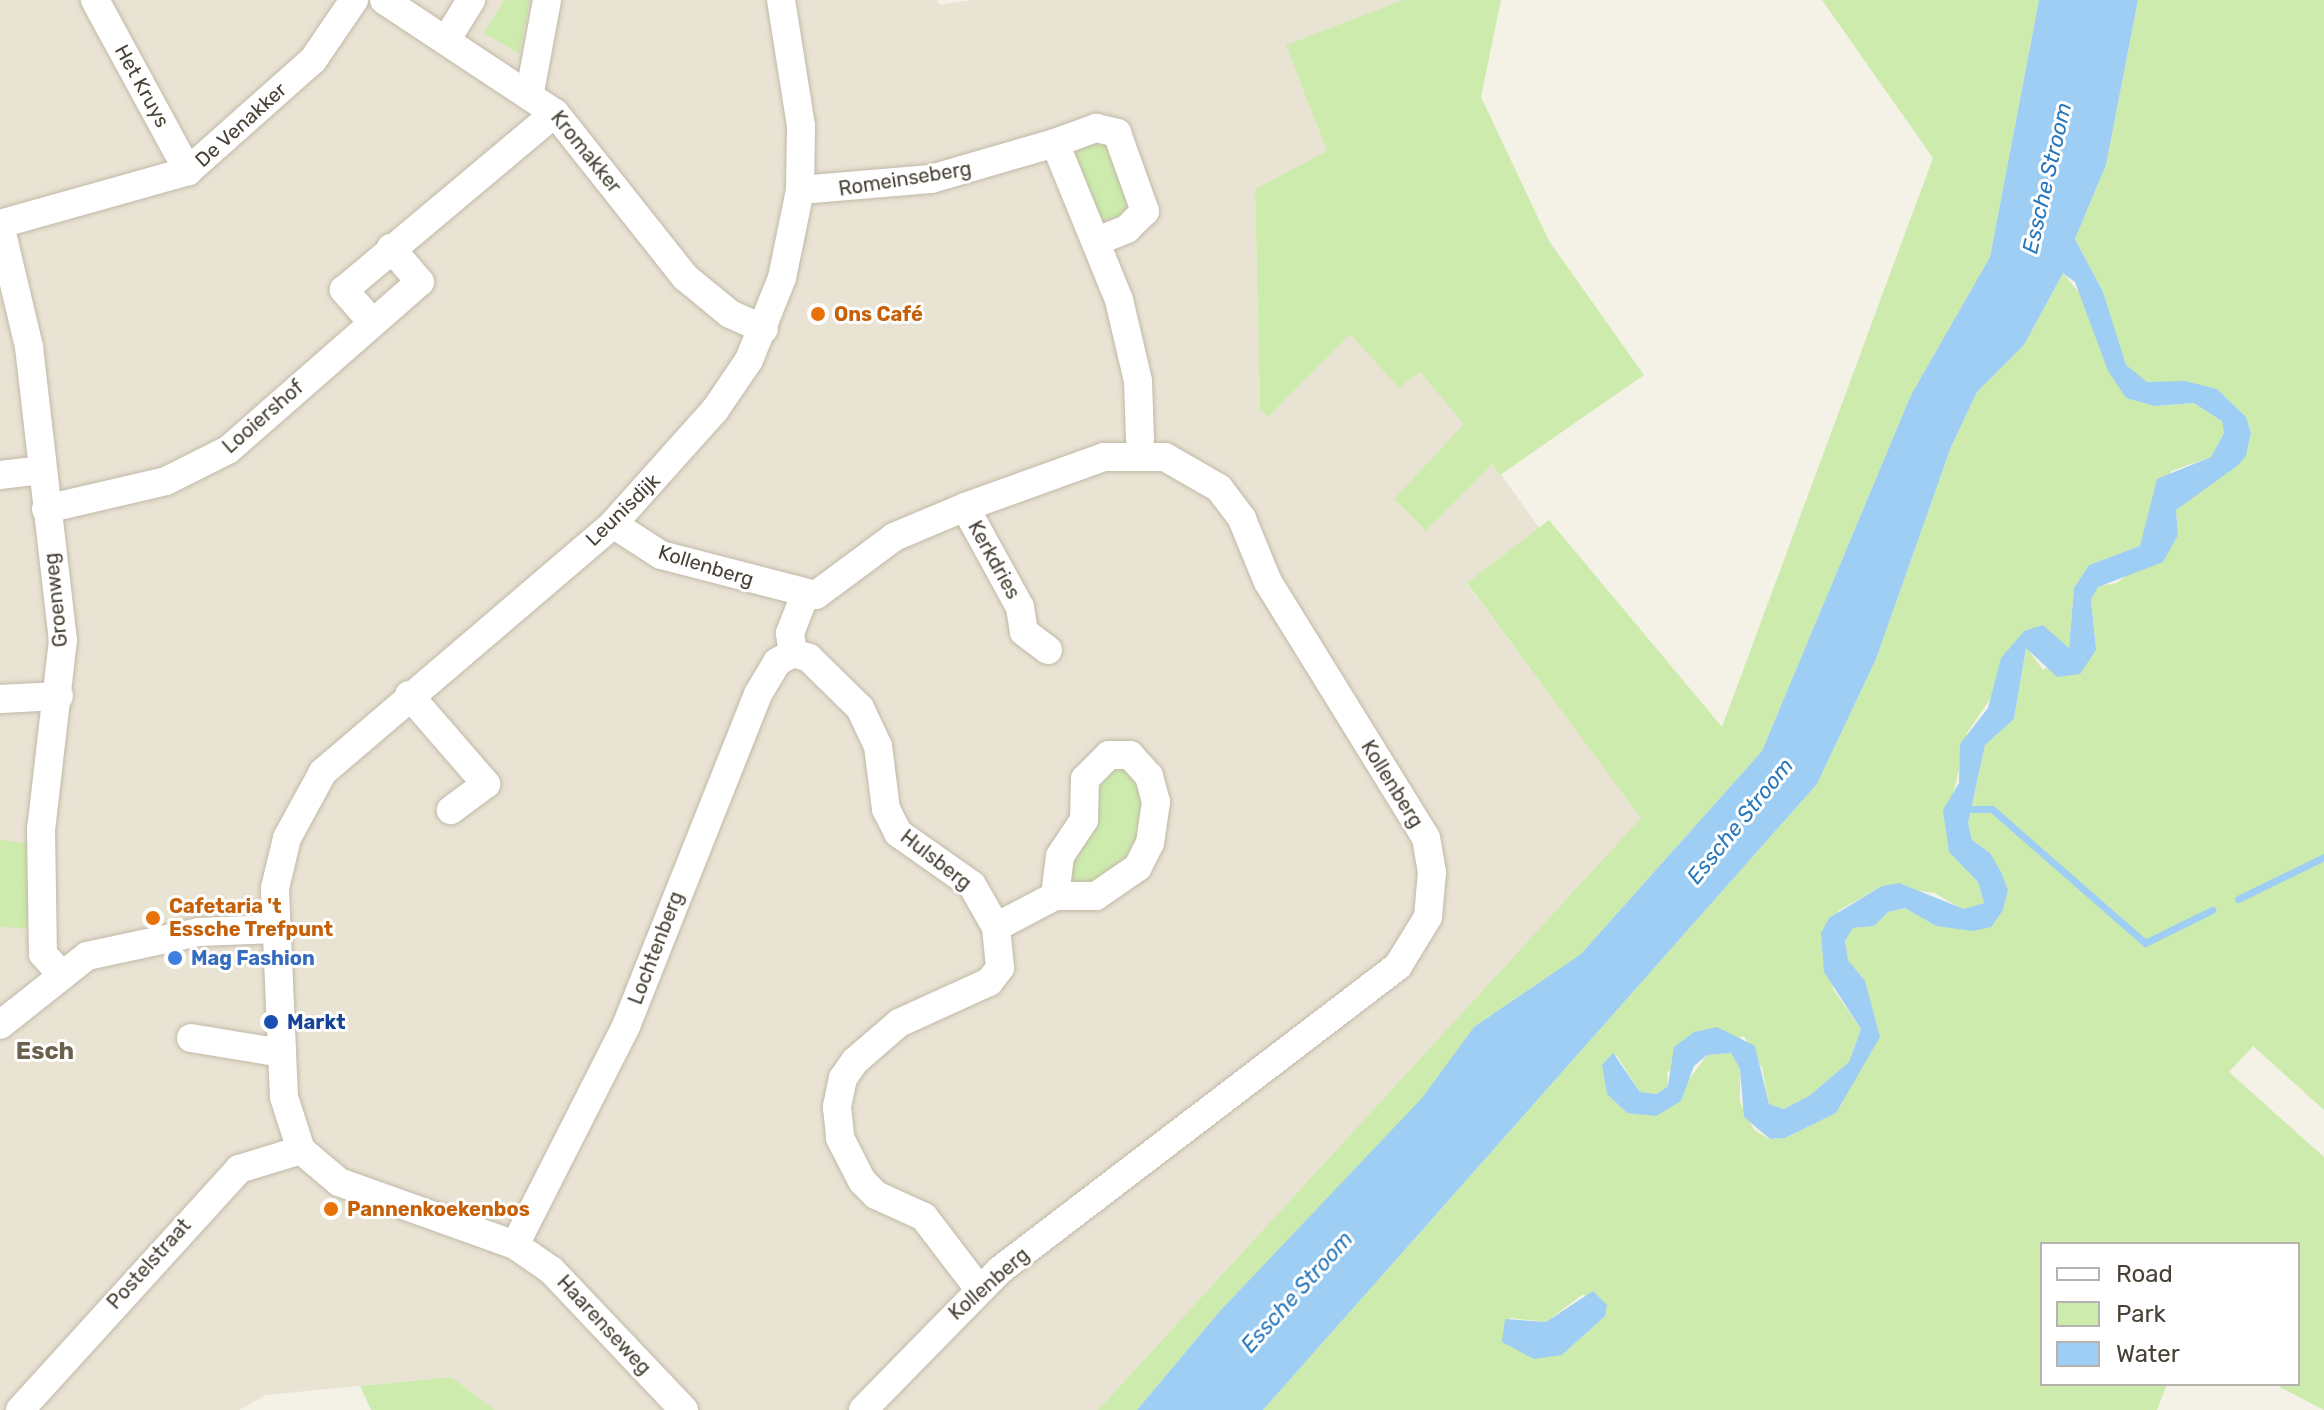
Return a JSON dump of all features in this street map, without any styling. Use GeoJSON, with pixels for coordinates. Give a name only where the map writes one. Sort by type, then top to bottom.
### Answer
{"type":"FeatureCollection","features":[{"type":"Feature","properties":{"kind":"street","name":"Het Kruys"},"geometry":{"type":"LineString","coordinates":[[95,0],[188,171]]}},
{"type":"Feature","properties":{"kind":"street","name":"De Venakker"},"geometry":{"type":"LineString","coordinates":[[0,224],[188,171],[313,60],[354,0]]}},
{"type":"Feature","properties":{"kind":"street","name":"Kromakker"},"geometry":{"type":"LineString","coordinates":[[384,0],[530,92],[555,113],[685,277],[730,314],[764,329]]}},
{"type":"Feature","properties":{"kind":"street"},"geometry":{"type":"LineString","coordinates":[[447,39],[471,0]]}},
{"type":"Feature","properties":{"kind":"street"},"geometry":{"type":"LineString","coordinates":[[530,92],[547,0]]}},
{"type":"Feature","properties":{"kind":"street","name":"Leunisdijk"},"geometry":{"type":"LineString","coordinates":[[282,1053],[276,929],[277,872],[300,808],[334,761],[613,524],[715,410],[764,329],[790,250],[800,190],[801,126],[781,0]]}},
{"type":"Feature","properties":{"kind":"street"},"geometry":{"type":"LineString","coordinates":[[372,322],[344,290],[555,113]]}},
{"type":"Feature","properties":{"kind":"street","name":"Romeinseberg"},"geometry":{"type":"LineString","coordinates":[[800,190],[931,179],[1096,128],[1117,133],[1145,211],[1127,229],[1097,241]]}},
{"type":"Feature","properties":{"kind":"street"},"geometry":{"type":"LineString","coordinates":[[1055,143],[1097,241],[1132,346],[1140,439]]}},
{"type":"Feature","properties":{"kind":"street","name":"Groenweg"},"geometry":{"type":"LineString","coordinates":[[0,224],[29,347],[63,640],[59,696],[41,829],[43,954],[59,972]]}},
{"type":"Feature","properties":{"kind":"street","name":"Looiershof"},"geometry":{"type":"LineString","coordinates":[[46,509],[206,465],[420,282],[391,248]]}},
{"type":"Feature","properties":{"kind":"street","name":"Kollenberg"},"geometry":{"type":"LineString","coordinates":[[613,524],[661,555],[805,595],[829,590],[894,537],[965,507],[1122,453],[1165,457],[1219,488],[1242,519],[1268,582],[1426,838],[1432,872],[1428,917],[1398,966],[979,1289],[863,1410]]}},
{"type":"Feature","properties":{"kind":"street"},"geometry":{"type":"LineString","coordinates":[[0,475],[42,470]]}},
{"type":"Feature","properties":{"kind":"street","name":"Kerkdries"},"geometry":{"type":"LineString","coordinates":[[965,507],[1020,607],[1024,632],[1048,650]]}},
{"type":"Feature","properties":{"kind":"street"},"geometry":{"type":"LineString","coordinates":[[793,653],[790,633],[805,595]]}},
{"type":"Feature","properties":{"kind":"street","name":"Hulsberg"},"geometry":{"type":"LineString","coordinates":[[793,653],[809,658],[860,708],[878,746],[886,809],[898,833],[972,885],[996,927],[1000,968],[989,982],[899,1023],[855,1061],[843,1078],[837,1107],[840,1138],[862,1181],[876,1195],[924,1217],[979,1289]]}},
{"type":"Feature","properties":{"kind":"street","name":"Lochtenberg"},"geometry":{"type":"LineString","coordinates":[[515,1245],[626,1026],[758,694],[777,662],[793,653]]}},
{"type":"Feature","properties":{"kind":"street"},"geometry":{"type":"LineString","coordinates":[[409,695],[486,784],[451,810]]}},
{"type":"Feature","properties":{"kind":"street"},"geometry":{"type":"LineString","coordinates":[[0,699],[59,696]]}},
{"type":"Feature","properties":{"kind":"street"},"geometry":{"type":"LineString","coordinates":[[996,927],[1055,896],[1096,896],[1138,867],[1153,834],[1156,802],[1149,776],[1130,755],[1109,755],[1085,779],[1084,820],[1060,856],[1055,896]]}},
{"type":"Feature","properties":{"kind":"street"},"geometry":{"type":"LineString","coordinates":[[0,1025],[59,972],[87,956],[137,942],[276,929]]}},
{"type":"Feature","properties":{"kind":"street"},"geometry":{"type":"LineString","coordinates":[[191,1038],[282,1053],[284,1097],[301,1150]]}},
{"type":"Feature","properties":{"kind":"street","name":"Haarenseweg"},"geometry":{"type":"LineString","coordinates":[[301,1150],[339,1182],[515,1245],[561,1278],[684,1410]]}},
{"type":"Feature","properties":{"kind":"street","name":"Postelstraat"},"geometry":{"type":"LineString","coordinates":[[20,1410],[239,1169],[301,1150]]}},
{"type":"Feature","properties":{"kind":"shaded area"},"geometry":{"type":"Polygon","coordinates":[[[0,0],[937,0],[939,5],[972,0],[1403,0],[1287,45],[1327,151],[1255,189],[1260,409],[1268,417],[1350,333],[1399,388],[1420,372],[1465,424],[1394,499],[1426,531],[1493,463],[1539,528],[1467,584],[1642,818],[1098,1410],[495,1410],[450,1377],[266,1395],[239,1410],[0,1410],[0,0]]]}},
{"type":"Feature","properties":{"kind":"green space"},"geometry":{"type":"Polygon","coordinates":[[[504,0],[530,0],[519,54],[484,33],[504,0]]]}},
{"type":"Feature","properties":{"kind":"green space"},"geometry":{"type":"Polygon","coordinates":[[[1403,0],[1501,0],[1481,97],[1549,241],[1644,375],[1500,475],[1492,464],[1426,531],[1394,499],[1464,424],[1420,372],[1399,388],[1350,334],[1268,417],[1260,409],[1255,189],[1327,151],[1286,45],[1403,0]]]}},
{"type":"Feature","properties":{"kind":"green space"},"geometry":{"type":"Polygon","coordinates":[[[1822,0],[2039,0],[1990,257],[1911,395],[1762,751],[1581,954],[1474,1027],[1423,1098],[1219,1312],[1137,1410],[1098,1410],[1641,818],[1467,583],[1549,520],[1722,727],[1933,158],[1822,0]]]}},
{"type":"Feature","properties":{"kind":"green space"},"geometry":{"type":"Polygon","coordinates":[[[2138,0],[2324,0],[2324,1110],[2253,1046],[2229,1072],[2324,1157],[2324,1410],[2278,1386],[2300,1386],[2300,1242],[2040,1242],[2040,1386],[2166,1386],[2157,1410],[1263,1410],[1817,784],[1876,659],[1951,447],[1977,392],[2024,345],[2063,273],[2085,300],[2108,371],[2155,406],[2194,403],[2223,421],[2224,433],[2211,457],[2171,471],[2140,546],[2089,565],[2074,588],[2069,648],[2040,625],[1967,733],[1953,795],[1949,852],[1978,882],[1984,903],[1964,910],[1935,893],[1882,886],[1838,911],[1833,989],[1861,1029],[1849,1062],[1809,1096],[1784,1109],[1769,1104],[1762,1068],[1744,1036],[1667,1072],[1668,1086],[1657,1094],[1640,1092],[1617,1056],[1605,1070],[1607,1094],[1627,1113],[1690,1078],[1707,1055],[1731,1053],[1740,1069],[1740,1102],[1754,1130],[1769,1139],[1785,1138],[1836,1113],[1879,1037],[1848,960],[1845,941],[1853,928],[1874,926],[1888,912],[1905,908],[1936,926],[1992,926],[1990,853],[1972,840],[1968,823],[1985,745],[2014,719],[2026,647],[2043,670],[2095,638],[2091,599],[2098,586],[2117,583],[2178,535],[2176,510],[2246,456],[2251,433],[2246,417],[2217,389],[2147,382],[2125,365],[2103,292],[2075,239],[2106,165],[2138,0]],[[1583,1294],[1546,1322],[1509,1318],[1562,1355],[1605,1316],[1583,1294]]]}},
{"type":"Feature","properties":{"kind":"green space"},"geometry":{"type":"Polygon","coordinates":[[[1088,142],[1108,142],[1133,196],[1127,216],[1100,221],[1074,155],[1088,142]]]}},
{"type":"Feature","properties":{"kind":"green space"},"geometry":{"type":"Polygon","coordinates":[[[1108,765],[1131,766],[1148,807],[1132,861],[1099,884],[1071,886],[1065,871],[1098,812],[1098,788],[1110,775],[1108,765]]]}},
{"type":"Feature","properties":{"kind":"green space"},"geometry":{"type":"Polygon","coordinates":[[[0,840],[34,844],[37,929],[0,927],[0,840]]]}},
{"type":"Feature","properties":{"kind":"green space"},"geometry":{"type":"Polygon","coordinates":[[[451,1377],[495,1410],[371,1410],[360,1386],[451,1377]]]}},
{"type":"Feature","properties":{"kind":"water","name":"Essche Stroom"},"geometry":{"type":"Polygon","coordinates":[[[2039,0],[2138,0],[2106,165],[2075,239],[2103,292],[2126,365],[2147,382],[2185,381],[2217,389],[2246,417],[2251,433],[2246,456],[2237,466],[2176,510],[2178,535],[2163,562],[2098,587],[2091,599],[2096,650],[2080,674],[2057,677],[2026,648],[2014,719],[1985,745],[1968,823],[1972,840],[1990,853],[2001,872],[2008,890],[2003,910],[1991,927],[1973,931],[1936,926],[1905,908],[1888,912],[1874,926],[1853,928],[1845,941],[1848,960],[1865,981],[1880,1037],[1836,1113],[1785,1138],[1770,1139],[1744,1117],[1740,1069],[1731,1053],[1707,1055],[1694,1066],[1681,1101],[1656,1116],[1627,1113],[1607,1094],[1602,1065],[1613,1053],[1640,1092],[1657,1094],[1668,1086],[1674,1047],[1694,1032],[1717,1027],[1755,1046],[1769,1104],[1784,1109],[1809,1096],[1849,1062],[1861,1029],[1824,972],[1821,933],[1829,918],[1882,886],[1899,883],[1964,909],[1984,903],[1978,882],[1949,852],[1943,810],[1959,783],[1960,744],[1988,708],[2001,658],[2024,631],[2043,625],[2069,648],[2074,588],[2089,565],[2140,546],[2157,479],[2211,457],[2224,433],[2222,421],[2194,403],[2155,406],[2126,398],[2108,371],[2075,282],[2063,273],[2024,345],[1977,392],[1951,447],[1876,659],[1817,784],[1263,1410],[1137,1410],[1219,1312],[1422,1098],[1474,1027],[1581,954],[1762,751],[1911,395],[1990,257],[2039,0]]]}},
{"type":"Feature","properties":{"kind":"water"},"geometry":{"type":"Polygon","coordinates":[[[1593,1291],[1607,1305],[1605,1316],[1562,1355],[1534,1359],[1502,1342],[1505,1319],[1546,1322],[1593,1291]]]}},
{"type":"Feature","properties":{"kind":"waterway"},"geometry":{"type":"LineString","coordinates":[[1971,809],[1992,809],[2145,943],[2212,910]]}},
{"type":"Feature","properties":{"kind":"waterway"},"geometry":{"type":"LineString","coordinates":[[2238,899],[2324,857]]}},
{"type":"Feature","properties":{"kind":"place","name":"Ons Café"},"geometry":{"type":"Point","coordinates":[818,314]}},
{"type":"Feature","properties":{"kind":"place","name":"Cafetaria 't Essche Trefpunt"},"geometry":{"type":"Point","coordinates":[153,918]}},
{"type":"Feature","properties":{"kind":"place","name":"Mag Fashion"},"geometry":{"type":"Point","coordinates":[175,958]}},
{"type":"Feature","properties":{"kind":"place","name":"Markt"},"geometry":{"type":"Point","coordinates":[271,1022]}},
{"type":"Feature","properties":{"kind":"place","name":"Pannenkoekenbos"},"geometry":{"type":"Point","coordinates":[331,1209]}},
{"type":"Feature","properties":{"kind":"district","name":"Esch"},"geometry":{"type":"Point","coordinates":[45,1052]}}]}
